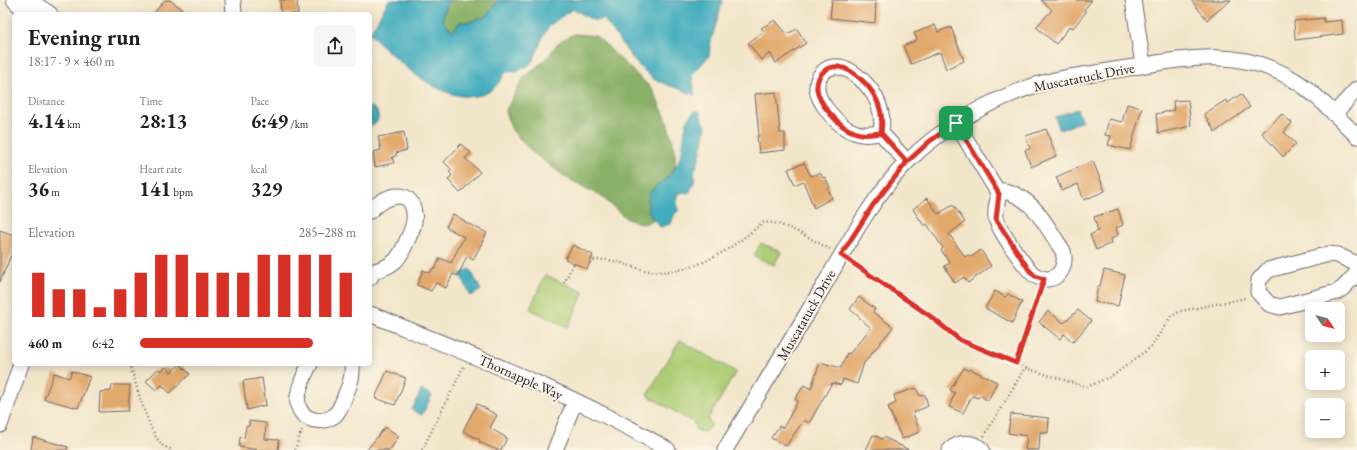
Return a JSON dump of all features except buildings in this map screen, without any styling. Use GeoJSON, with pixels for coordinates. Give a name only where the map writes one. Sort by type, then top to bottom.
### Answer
{"type":"FeatureCollection","features":[{"type":"Feature","properties":{"kind":"street"},"geometry":{"type":"LineString","coordinates":[[14,0],[26,12]]}},
{"type":"Feature","properties":{"kind":"street"},"geometry":{"type":"LineString","coordinates":[[29,0],[47,12]]}},
{"type":"Feature","properties":{"kind":"street"},"geometry":{"type":"LineString","coordinates":[[233,0],[234,12]]}},
{"type":"Feature","properties":{"kind":"street"},"geometry":{"type":"LineString","coordinates":[[1133,0],[1143,65]]}},
{"type":"Feature","properties":{"kind":"street","name":"Muscatatuck Drive"},"geometry":{"type":"LineString","coordinates":[[725,450],[841,255],[877,199],[907,162],[930,141],[956,123],[1000,100],[1048,81],[1143,65],[1196,58],[1223,57],[1261,63],[1296,80],[1357,136]]}},
{"type":"Feature","properties":{"kind":"street"},"geometry":{"type":"LineString","coordinates":[[840,67],[853,73],[868,87],[875,96],[881,110],[883,120],[881,133],[864,135],[852,132],[832,116],[818,97],[817,80],[822,72],[828,68],[840,67]]}},
{"type":"Feature","properties":{"kind":"street"},"geometry":{"type":"LineString","coordinates":[[1334,114],[1357,89]]}},
{"type":"Feature","properties":{"kind":"street"},"geometry":{"type":"LineString","coordinates":[[956,123],[999,194],[996,211],[999,225],[1029,270],[1035,276],[1044,279],[1052,279],[1060,274],[1064,262],[1063,251],[1034,208],[1026,200],[1010,192],[1004,191],[999,194]]}},
{"type":"Feature","properties":{"kind":"street"},"geometry":{"type":"LineString","coordinates":[[881,133],[907,162]]}},
{"type":"Feature","properties":{"kind":"street"},"geometry":{"type":"LineString","coordinates":[[372,209],[379,202],[394,196],[405,198],[409,202],[414,212],[414,221],[401,254],[396,261],[372,273]]}},
{"type":"Feature","properties":{"kind":"street"},"geometry":{"type":"LineString","coordinates":[[1357,264],[1337,255],[1329,254],[1268,270],[1259,280],[1258,292],[1269,304],[1280,307],[1337,292],[1344,288],[1357,273]]}},
{"type":"Feature","properties":{"kind":"street","name":"Thornapple Way"},"geometry":{"type":"LineString","coordinates":[[372,315],[522,376],[645,436],[668,450]]}},
{"type":"Feature","properties":{"kind":"street"},"geometry":{"type":"LineString","coordinates":[[0,425],[20,366]]}},
{"type":"Feature","properties":{"kind":"street"},"geometry":{"type":"LineString","coordinates":[[309,366],[298,396],[300,409],[306,418],[315,422],[329,419],[336,414],[343,402],[350,382],[352,366]]}},
{"type":"Feature","properties":{"kind":"street"},"geometry":{"type":"LineString","coordinates":[[555,450],[575,401]]}},
{"type":"Feature","properties":{"kind":"street"},"geometry":{"type":"LineString","coordinates":[[950,450],[960,444],[968,443],[980,448]]}},
{"type":"Feature","properties":{"kind":"path"},"geometry":{"type":"LineString","coordinates":[[590,262],[596,259],[651,271],[673,270],[689,267],[721,254],[737,244],[762,223],[767,222],[784,226],[841,255],[930,316],[960,340],[1025,368],[1087,387],[1114,375],[1151,347],[1171,316],[1181,311],[1260,295]]}},
{"type":"Feature","properties":{"kind":"path"},"geometry":{"type":"LineString","coordinates":[[564,283],[574,263]]}},
{"type":"Feature","properties":{"kind":"path"},"geometry":{"type":"LineString","coordinates":[[1016,363],[1044,279]]}},
{"type":"Feature","properties":{"kind":"path"},"geometry":{"type":"LineString","coordinates":[[422,450],[470,355]]}},
{"type":"Feature","properties":{"kind":"path"},"geometry":{"type":"LineString","coordinates":[[131,366],[139,395],[152,427],[162,445],[173,450]]}},
{"type":"Feature","properties":{"kind":"path"},"geometry":{"type":"LineString","coordinates":[[980,448],[1025,368]]}},
{"type":"Feature","properties":{"kind":"path"},"geometry":{"type":"LineString","coordinates":[[295,450],[306,418]]}},
{"type":"Feature","properties":{"kind":"green space"},"geometry":{"type":"Polygon","coordinates":[[[449,0],[498,0],[487,16],[468,22],[460,22],[453,31],[444,24],[443,16],[449,0]]]}},
{"type":"Feature","properties":{"kind":"green space"},"geometry":{"type":"Polygon","coordinates":[[[574,34],[596,36],[652,89],[665,116],[675,149],[675,167],[666,178],[650,215],[653,220],[644,224],[627,219],[601,196],[567,178],[533,153],[512,130],[505,112],[523,79],[548,57],[558,43],[574,34]]]}},
{"type":"Feature","properties":{"kind":"green space"},"geometry":{"type":"Polygon","coordinates":[[[761,243],[781,252],[774,265],[754,256],[761,243]]]}},
{"type":"Feature","properties":{"kind":"green space"},"geometry":{"type":"Polygon","coordinates":[[[545,275],[584,292],[568,327],[530,309],[545,275]]]}},
{"type":"Feature","properties":{"kind":"green space"},"geometry":{"type":"Polygon","coordinates":[[[680,340],[736,372],[708,419],[712,425],[704,432],[696,430],[694,423],[647,395],[680,340]]]}},
{"type":"Feature","properties":{"kind":"water"},"geometry":{"type":"Polygon","coordinates":[[[389,0],[449,0],[443,16],[444,23],[453,31],[460,22],[468,22],[487,16],[498,0],[723,0],[711,41],[709,56],[692,75],[695,95],[655,80],[636,63],[604,19],[595,21],[573,9],[556,20],[548,28],[531,63],[517,71],[506,72],[493,89],[478,96],[461,96],[444,91],[426,82],[394,57],[372,35],[372,30],[389,0]]]}},
{"type":"Feature","properties":{"kind":"water"},"geometry":{"type":"Polygon","coordinates":[[[372,108],[376,110],[378,114],[377,122],[372,125],[372,108]]]}},
{"type":"Feature","properties":{"kind":"water"},"geometry":{"type":"Polygon","coordinates":[[[1077,109],[1082,121],[1060,130],[1055,117],[1077,109]]]}},
{"type":"Feature","properties":{"kind":"water"},"geometry":{"type":"Polygon","coordinates":[[[696,110],[700,112],[702,121],[706,125],[700,156],[694,171],[695,179],[689,194],[684,192],[677,194],[678,211],[674,215],[671,224],[660,227],[649,212],[649,196],[653,189],[673,171],[682,151],[688,120],[696,110]]]}},
{"type":"Feature","properties":{"kind":"water"},"geometry":{"type":"Polygon","coordinates":[[[470,269],[481,290],[471,296],[460,274],[470,269]]]}},
{"type":"Feature","properties":{"kind":"water"},"geometry":{"type":"Polygon","coordinates":[[[421,390],[432,395],[422,415],[412,410],[421,390]]]}},
{"type":"Feature","properties":{"kind":"route"},"geometry":{"type":"LineString","coordinates":[[956,123],[930,141],[907,162],[881,133],[864,135],[852,132],[832,116],[818,97],[817,80],[822,72],[828,68],[840,67],[853,73],[861,80],[875,96],[881,110],[883,120],[881,133],[907,162],[873,205],[841,255],[930,316],[960,340],[1016,363],[1044,279],[1035,276],[1029,270],[999,225],[996,219],[999,194],[956,123]]}}]}
